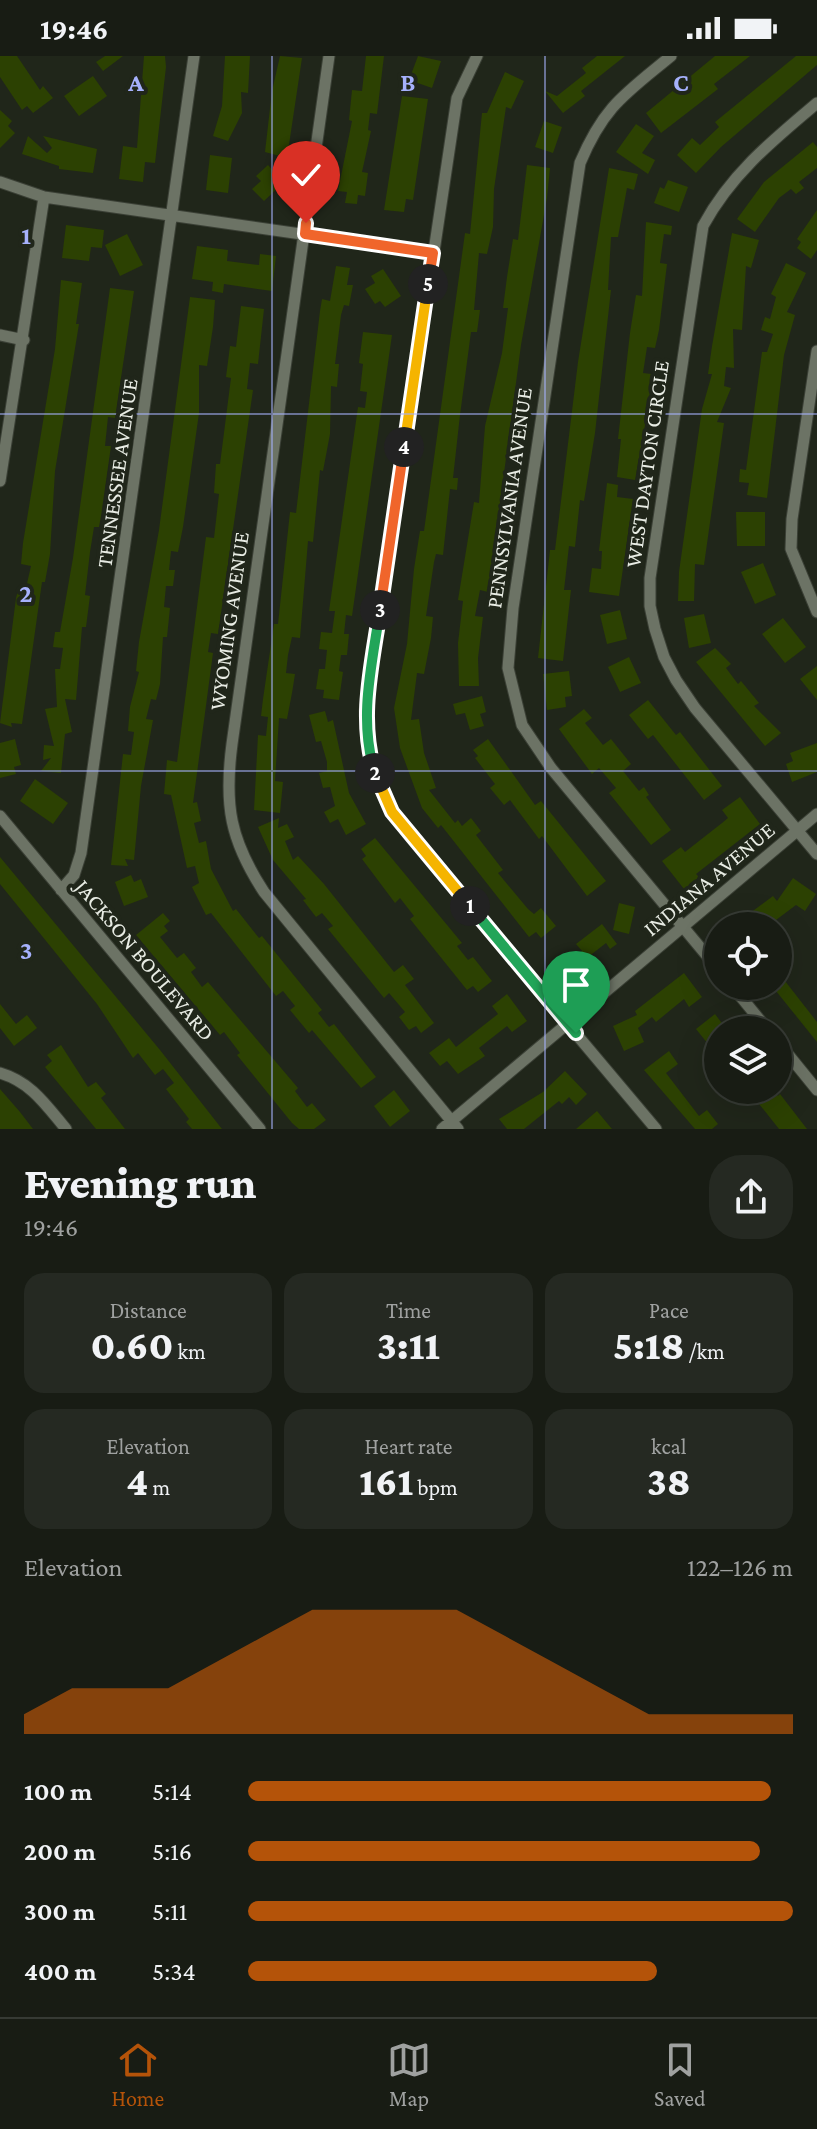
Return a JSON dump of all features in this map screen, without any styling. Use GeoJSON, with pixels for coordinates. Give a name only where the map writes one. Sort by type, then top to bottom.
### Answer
{"type":"FeatureCollection","features":[{"type":"Feature","properties":{"kind":"street","name":"TENNESSEE AVENUE"},"geometry":{"type":"LineString","coordinates":[[61,890],[74,875],[81,853],[174,215],[194,56]]}},
{"type":"Feature","properties":{"kind":"street","name":"WYOMING AVENUE"},"geometry":{"type":"LineString","coordinates":[[329,56],[232,744],[228,798],[231,825],[239,848],[264,892],[451,1126]]}},
{"type":"Feature","properties":{"kind":"street"},"geometry":{"type":"LineString","coordinates":[[477,56],[457,98],[365,711],[367,740],[380,789],[392,812],[656,1129]]}},
{"type":"Feature","properties":{"kind":"street","name":"PENNSYLVANIA AVENUE"},"geometry":{"type":"LineString","coordinates":[[671,56],[615,103],[596,125],[580,163],[513,608],[508,668],[512,697],[534,746],[704,952]]}},
{"type":"Feature","properties":{"kind":"street","name":"WEST DAYTON CIRCLE"},"geometry":{"type":"LineString","coordinates":[[817,103],[750,160],[718,197],[703,226],[650,592],[659,643],[676,680],[695,708],[817,854]]}},
{"type":"Feature","properties":{"kind":"street"},"geometry":{"type":"LineString","coordinates":[[0,182],[44,197],[433,253]]}},
{"type":"Feature","properties":{"kind":"street"},"geometry":{"type":"LineString","coordinates":[[0,481],[44,197]]}},
{"type":"Feature","properties":{"kind":"street"},"geometry":{"type":"LineString","coordinates":[[0,335],[24,340]]}},
{"type":"Feature","properties":{"kind":"street"},"geometry":{"type":"LineString","coordinates":[[817,351],[792,519],[791,549],[817,612]]}},
{"type":"Feature","properties":{"kind":"street","name":"INDIANA AVENUE"},"geometry":{"type":"LineString","coordinates":[[451,1126],[568,1023],[817,814]]}},
{"type":"Feature","properties":{"kind":"street","name":"JACKSON BOULEVARD"},"geometry":{"type":"LineString","coordinates":[[0,816],[260,1129]]}},
{"type":"Feature","properties":{"kind":"street"},"geometry":{"type":"LineString","coordinates":[[743,1000],[757,1016]]}},
{"type":"Feature","properties":{"kind":"street"},"geometry":{"type":"LineString","coordinates":[[792,1059],[817,1090]]}},
{"type":"Feature","properties":{"kind":"street"},"geometry":{"type":"LineString","coordinates":[[0,1073],[17,1078],[33,1089],[66,1129]]}},
{"type":"Feature","properties":{"kind":"building"},"geometry":{"type":"Polygon","coordinates":[[[0,56],[17,56],[40,90],[43,86],[53,98],[33,113],[27,106],[22,110],[0,77],[0,56]]]}},
{"type":"Feature","properties":{"kind":"building"},"geometry":{"type":"Polygon","coordinates":[[[105,56],[123,56],[103,71],[96,62],[105,56]]]}},
{"type":"Feature","properties":{"kind":"building"},"geometry":{"type":"Polygon","coordinates":[[[144,56],[165,56],[166,67],[155,163],[145,162],[143,182],[119,179],[123,146],[137,148],[144,56]]]}},
{"type":"Feature","properties":{"kind":"building"},"geometry":{"type":"Polygon","coordinates":[[[225,56],[250,56],[248,93],[241,92],[242,113],[228,141],[213,136],[222,106],[225,56]]]}},
{"type":"Feature","properties":{"kind":"building"},"geometry":{"type":"Polygon","coordinates":[[[280,56],[302,58],[287,158],[265,152],[272,91],[280,56]]]}},
{"type":"Feature","properties":{"kind":"building"},"geometry":{"type":"Polygon","coordinates":[[[366,56],[384,56],[377,114],[370,113],[368,130],[371,131],[362,172],[368,173],[365,196],[358,195],[357,204],[345,203],[347,192],[338,191],[352,121],[349,120],[352,90],[362,91],[366,56]]]}},
{"type":"Feature","properties":{"kind":"building"},"geometry":{"type":"Polygon","coordinates":[[[418,56],[441,61],[432,88],[409,80],[418,56]]]}},
{"type":"Feature","properties":{"kind":"building"},"geometry":{"type":"Polygon","coordinates":[[[597,56],[625,56],[581,91],[585,96],[563,113],[545,91],[557,96],[586,73],[582,68],[597,56]]]}},
{"type":"Feature","properties":{"kind":"building"},"geometry":{"type":"Polygon","coordinates":[[[715,56],[750,56],[714,84],[718,89],[661,133],[646,113],[715,56]]]}},
{"type":"Feature","properties":{"kind":"building"},"geometry":{"type":"Polygon","coordinates":[[[796,56],[817,56],[817,65],[721,147],[696,173],[677,155],[692,138],[700,145],[719,127],[715,122],[796,56]]]}},
{"type":"Feature","properties":{"kind":"building"},"geometry":{"type":"Polygon","coordinates":[[[505,72],[524,81],[511,109],[506,107],[494,189],[493,227],[487,254],[479,253],[474,310],[480,310],[477,332],[471,332],[460,415],[453,478],[458,478],[457,490],[450,489],[443,555],[436,554],[434,562],[426,616],[433,617],[431,638],[424,674],[417,673],[411,720],[419,719],[424,753],[436,788],[429,790],[455,823],[458,820],[462,826],[471,818],[481,831],[476,835],[503,870],[498,873],[528,909],[534,914],[541,908],[556,926],[541,938],[536,932],[529,937],[441,825],[438,828],[422,808],[400,748],[394,708],[407,644],[420,531],[424,531],[465,233],[470,234],[482,113],[487,113],[505,72]]]}},
{"type":"Feature","properties":{"kind":"building"},"geometry":{"type":"Polygon","coordinates":[[[93,76],[107,96],[79,116],[64,96],[93,76]]]}},
{"type":"Feature","properties":{"kind":"building"},"geometry":{"type":"Polygon","coordinates":[[[402,96],[428,99],[413,200],[406,199],[404,212],[384,210],[402,96]]]}},
{"type":"Feature","properties":{"kind":"building"},"geometry":{"type":"Polygon","coordinates":[[[0,110],[12,121],[8,126],[15,133],[0,148],[0,110]]]}},
{"type":"Feature","properties":{"kind":"building"},"geometry":{"type":"Polygon","coordinates":[[[544,121],[562,127],[553,153],[535,147],[544,121]]]}},
{"type":"Feature","properties":{"kind":"building"},"geometry":{"type":"Polygon","coordinates":[[[636,124],[654,136],[642,153],[655,160],[648,174],[616,152],[636,124]]]}},
{"type":"Feature","properties":{"kind":"building"},"geometry":{"type":"Polygon","coordinates":[[[28,136],[47,153],[52,148],[43,136],[97,149],[93,173],[59,169],[59,166],[22,154],[28,136]]]}},
{"type":"Feature","properties":{"kind":"building"},"geometry":{"type":"Polygon","coordinates":[[[813,142],[817,147],[817,168],[799,182],[804,188],[796,194],[791,189],[779,198],[755,232],[737,219],[764,182],[813,142]]]}},
{"type":"Feature","properties":{"kind":"building"},"geometry":{"type":"Polygon","coordinates":[[[210,155],[232,158],[228,193],[206,190],[210,155]]]}},
{"type":"Feature","properties":{"kind":"building"},"geometry":{"type":"Polygon","coordinates":[[[268,165],[284,182],[264,201],[252,189],[261,181],[256,176],[268,165]]]}},
{"type":"Feature","properties":{"kind":"building"},"geometry":{"type":"Polygon","coordinates":[[[527,165],[550,168],[547,198],[521,345],[488,592],[480,590],[475,616],[483,617],[478,658],[479,686],[459,686],[458,643],[463,601],[458,600],[474,502],[479,503],[485,426],[502,353],[508,308],[503,308],[507,277],[513,239],[518,240],[527,165]]]}},
{"type":"Feature","properties":{"kind":"building"},"geometry":{"type":"Polygon","coordinates":[[[609,168],[638,174],[634,190],[627,188],[618,237],[611,237],[608,290],[611,290],[595,433],[584,501],[580,500],[575,547],[569,546],[564,590],[571,590],[563,661],[538,658],[550,550],[555,550],[578,362],[609,168]]]}},
{"type":"Feature","properties":{"kind":"building"},"geometry":{"type":"Polygon","coordinates":[[[668,180],[688,187],[679,212],[654,203],[660,187],[664,189],[668,180]]]}},
{"type":"Feature","properties":{"kind":"building"},"geometry":{"type":"Polygon","coordinates":[[[817,210],[817,250],[811,259],[797,248],[801,242],[797,239],[817,210]]]}},
{"type":"Feature","properties":{"kind":"building"},"geometry":{"type":"Polygon","coordinates":[[[646,222],[672,226],[671,235],[664,234],[660,263],[667,264],[659,330],[655,348],[647,347],[643,373],[651,374],[649,403],[635,480],[617,477],[621,439],[618,439],[636,295],[642,296],[646,222]]]}},
{"type":"Feature","properties":{"kind":"building"},"geometry":{"type":"Polygon","coordinates":[[[66,225],[104,230],[102,248],[91,247],[89,261],[62,258],[66,225]]]}},
{"type":"Feature","properties":{"kind":"building"},"geometry":{"type":"Polygon","coordinates":[[[732,233],[759,240],[751,268],[746,266],[742,330],[733,329],[734,368],[726,367],[724,386],[731,388],[717,422],[724,423],[704,565],[695,564],[694,601],[678,601],[679,572],[702,409],[712,374],[708,374],[732,233]]]}},
{"type":"Feature","properties":{"kind":"building"},"geometry":{"type":"Polygon","coordinates":[[[127,234],[143,265],[120,276],[105,245],[127,234]]]}},
{"type":"Feature","properties":{"kind":"building"},"geometry":{"type":"Polygon","coordinates":[[[197,246],[228,250],[227,261],[259,265],[260,254],[276,256],[272,291],[224,284],[223,293],[212,291],[213,282],[192,279],[197,246]]]}},
{"type":"Feature","properties":{"kind":"building"},"geometry":{"type":"Polygon","coordinates":[[[786,263],[806,273],[787,312],[795,315],[784,355],[767,498],[747,495],[749,483],[739,482],[740,469],[746,470],[762,352],[767,352],[773,334],[761,330],[765,317],[770,319],[776,297],[771,294],[786,263]]]}},
{"type":"Feature","properties":{"kind":"building"},"geometry":{"type":"Polygon","coordinates":[[[336,266],[350,268],[347,285],[353,285],[349,306],[344,305],[341,315],[335,364],[339,364],[337,387],[331,386],[330,434],[323,471],[320,470],[313,542],[308,541],[300,638],[292,637],[288,655],[286,673],[295,674],[292,693],[287,719],[279,718],[275,781],[283,782],[280,813],[254,810],[258,735],[266,736],[268,717],[261,716],[263,699],[274,624],[278,624],[290,512],[296,513],[320,311],[322,299],[330,301],[336,266]]]}},
{"type":"Feature","properties":{"kind":"building"},"geometry":{"type":"Polygon","coordinates":[[[383,269],[401,296],[385,307],[380,301],[375,304],[365,289],[375,283],[371,276],[383,269]]]}},
{"type":"Feature","properties":{"kind":"building"},"geometry":{"type":"Polygon","coordinates":[[[61,280],[82,283],[76,324],[79,324],[55,471],[50,554],[45,582],[42,582],[22,724],[11,723],[12,727],[0,723],[16,598],[19,587],[26,588],[31,566],[21,564],[23,543],[55,349],[61,280]]]}},
{"type":"Feature","properties":{"kind":"building"},"geometry":{"type":"Polygon","coordinates":[[[110,288],[134,291],[115,418],[108,417],[105,446],[111,446],[99,527],[94,527],[90,552],[85,595],[90,596],[86,627],[82,627],[76,700],[65,699],[72,732],[65,734],[61,773],[41,771],[51,758],[43,760],[44,745],[54,746],[45,709],[57,707],[55,669],[60,669],[63,648],[53,647],[55,632],[60,632],[73,558],[110,288]]]}},
{"type":"Feature","properties":{"kind":"building"},"geometry":{"type":"Polygon","coordinates":[[[190,297],[215,300],[213,327],[207,366],[199,365],[199,413],[183,527],[178,552],[171,551],[169,570],[175,570],[173,586],[166,586],[164,607],[170,608],[167,637],[163,637],[160,684],[156,700],[151,699],[146,719],[153,720],[141,786],[134,860],[125,859],[128,866],[111,865],[123,754],[131,755],[134,732],[128,731],[130,707],[139,672],[136,671],[139,642],[159,530],[190,297]]]}},
{"type":"Feature","properties":{"kind":"building"},"geometry":{"type":"Polygon","coordinates":[[[241,306],[264,309],[258,364],[250,363],[247,389],[253,390],[218,634],[211,633],[208,652],[213,653],[193,803],[197,802],[201,821],[194,823],[199,843],[206,841],[211,869],[233,911],[236,909],[259,938],[262,936],[322,1010],[318,1013],[329,1027],[334,1024],[376,1077],[361,1088],[312,1030],[309,1033],[290,1010],[295,1006],[283,991],[276,996],[211,913],[206,915],[192,887],[199,883],[195,866],[187,868],[171,795],[164,794],[167,760],[177,762],[206,537],[214,538],[219,494],[214,493],[216,464],[220,464],[231,378],[226,377],[230,346],[236,347],[241,306]]]}},
{"type":"Feature","properties":{"kind":"building"},"geometry":{"type":"Polygon","coordinates":[[[363,332],[392,335],[352,616],[346,615],[344,634],[349,634],[347,655],[341,655],[339,671],[343,672],[339,700],[323,698],[324,690],[316,689],[319,669],[325,669],[327,650],[319,649],[321,632],[332,633],[335,611],[329,611],[358,407],[365,408],[367,392],[360,391],[363,364],[359,363],[363,332]]]}},
{"type":"Feature","properties":{"kind":"building"},"geometry":{"type":"Polygon","coordinates":[[[607,483],[618,485],[617,497],[633,499],[619,596],[589,592],[592,568],[601,569],[602,551],[599,551],[607,483]]]}},
{"type":"Feature","properties":{"kind":"building"},"geometry":{"type":"Polygon","coordinates":[[[736,512],[765,512],[765,546],[737,546],[736,512]]]}},
{"type":"Feature","properties":{"kind":"building"},"geometry":{"type":"Polygon","coordinates":[[[763,563],[776,595],[755,604],[741,572],[763,563]]]}},
{"type":"Feature","properties":{"kind":"building"},"geometry":{"type":"Polygon","coordinates":[[[620,610],[627,639],[607,644],[600,615],[620,610]]]}},
{"type":"Feature","properties":{"kind":"building"},"geometry":{"type":"Polygon","coordinates":[[[704,614],[711,643],[689,648],[684,618],[704,614]]]}},
{"type":"Feature","properties":{"kind":"building"},"geometry":{"type":"Polygon","coordinates":[[[783,618],[806,647],[785,663],[762,634],[783,618]]]}},
{"type":"Feature","properties":{"kind":"building"},"geometry":{"type":"Polygon","coordinates":[[[715,648],[731,664],[726,668],[738,684],[741,681],[759,703],[754,706],[781,733],[765,746],[696,662],[715,648]]]}},
{"type":"Feature","properties":{"kind":"building"},"geometry":{"type":"Polygon","coordinates":[[[629,657],[641,683],[620,692],[608,667],[629,657]]]}},
{"type":"Feature","properties":{"kind":"building"},"geometry":{"type":"Polygon","coordinates":[[[817,666],[817,700],[800,679],[817,666]]]}},
{"type":"Feature","properties":{"kind":"building"},"geometry":{"type":"Polygon","coordinates":[[[569,671],[572,696],[565,697],[566,707],[547,710],[543,674],[569,671]]]}},
{"type":"Feature","properties":{"kind":"building"},"geometry":{"type":"Polygon","coordinates":[[[482,696],[486,712],[480,714],[484,726],[470,730],[465,713],[456,715],[453,704],[482,696]]]}},
{"type":"Feature","properties":{"kind":"building"},"geometry":{"type":"Polygon","coordinates":[[[648,700],[676,735],[680,732],[722,786],[704,800],[653,735],[648,739],[629,715],[648,700]]]}},
{"type":"Feature","properties":{"kind":"building"},"geometry":{"type":"Polygon","coordinates":[[[584,709],[592,718],[585,723],[603,745],[611,739],[631,764],[623,771],[639,791],[644,787],[649,795],[646,797],[671,830],[651,845],[609,793],[616,788],[599,768],[592,774],[559,729],[584,709]]]}},
{"type":"Feature","properties":{"kind":"building"},"geometry":{"type":"Polygon","coordinates":[[[325,711],[328,722],[333,720],[349,793],[366,824],[346,835],[338,819],[330,823],[324,812],[335,806],[330,787],[323,788],[319,773],[327,771],[327,762],[321,741],[316,742],[309,715],[325,711]]]}},
{"type":"Feature","properties":{"kind":"building"},"geometry":{"type":"Polygon","coordinates":[[[15,739],[21,765],[14,767],[16,774],[0,778],[0,743],[15,739]]]}},
{"type":"Feature","properties":{"kind":"building"},"geometry":{"type":"Polygon","coordinates":[[[488,739],[535,805],[541,801],[606,881],[587,896],[542,836],[539,839],[510,800],[504,805],[490,788],[495,784],[475,758],[478,756],[473,750],[488,739]]]}},
{"type":"Feature","properties":{"kind":"building"},"geometry":{"type":"Polygon","coordinates":[[[817,743],[817,772],[792,782],[786,764],[793,761],[790,753],[817,743]]]}},
{"type":"Feature","properties":{"kind":"building"},"geometry":{"type":"Polygon","coordinates":[[[35,779],[68,803],[53,824],[20,801],[35,779]]]}},
{"type":"Feature","properties":{"kind":"building"},"geometry":{"type":"Polygon","coordinates":[[[740,797],[760,824],[696,874],[699,877],[684,889],[662,861],[681,847],[685,852],[722,823],[728,818],[722,810],[740,797]]]}},
{"type":"Feature","properties":{"kind":"building"},"geometry":{"type":"Polygon","coordinates":[[[279,818],[278,828],[287,824],[294,837],[285,841],[293,860],[298,856],[324,884],[394,972],[403,965],[414,979],[405,985],[434,1023],[421,1033],[416,1026],[409,1030],[399,1017],[405,1012],[389,993],[384,998],[328,929],[333,926],[322,913],[316,917],[303,900],[306,899],[273,860],[258,827],[279,818]]]}},
{"type":"Feature","properties":{"kind":"building"},"geometry":{"type":"Polygon","coordinates":[[[375,838],[462,943],[457,946],[468,960],[473,957],[492,981],[478,992],[473,986],[467,990],[410,919],[414,916],[400,898],[395,903],[362,859],[366,856],[361,849],[375,838]]]}},
{"type":"Feature","properties":{"kind":"building"},"geometry":{"type":"Polygon","coordinates":[[[0,857],[222,1129],[192,1129],[186,1122],[189,1119],[166,1089],[174,1083],[163,1069],[155,1075],[138,1053],[133,1058],[97,1004],[0,884],[0,857]]]}},
{"type":"Feature","properties":{"kind":"building"},"geometry":{"type":"Polygon","coordinates":[[[131,875],[134,882],[141,879],[148,897],[124,906],[115,882],[131,875]]]}},
{"type":"Feature","properties":{"kind":"building"},"geometry":{"type":"Polygon","coordinates":[[[793,878],[816,894],[805,911],[796,905],[787,912],[751,912],[773,896],[777,901],[793,878]]]}},
{"type":"Feature","properties":{"kind":"building"},"geometry":{"type":"Polygon","coordinates":[[[619,903],[635,907],[629,934],[613,930],[619,903]]]}},
{"type":"Feature","properties":{"kind":"building"},"geometry":{"type":"Polygon","coordinates":[[[163,913],[170,921],[164,926],[168,931],[160,937],[177,958],[184,953],[196,968],[191,972],[202,987],[208,982],[298,1088],[295,1091],[307,1107],[312,1103],[326,1120],[314,1129],[299,1129],[292,1123],[237,1055],[240,1053],[224,1032],[220,1035],[136,935],[163,913]]]}},
{"type":"Feature","properties":{"kind":"building"},"geometry":{"type":"Polygon","coordinates":[[[602,924],[617,944],[610,949],[606,943],[583,961],[589,968],[567,985],[556,971],[582,951],[576,944],[602,924]]]}},
{"type":"Feature","properties":{"kind":"building"},"geometry":{"type":"Polygon","coordinates":[[[684,973],[702,997],[689,1007],[684,999],[656,1022],[652,1017],[638,1028],[644,1042],[624,1051],[613,1026],[637,1015],[635,1011],[684,973]]]}},
{"type":"Feature","properties":{"kind":"building"},"geometry":{"type":"Polygon","coordinates":[[[792,990],[817,1022],[817,1042],[783,1000],[792,1000],[792,990]]]}},
{"type":"Feature","properties":{"kind":"building"},"geometry":{"type":"Polygon","coordinates":[[[507,994],[527,1021],[512,1032],[507,1026],[479,1048],[485,1056],[458,1074],[447,1061],[440,1066],[429,1053],[449,1038],[456,1047],[498,1014],[492,1006],[507,994]]]}},
{"type":"Feature","properties":{"kind":"building"},"geometry":{"type":"Polygon","coordinates":[[[0,1004],[16,1024],[27,1015],[37,1028],[14,1046],[0,1028],[0,1004]]]}},
{"type":"Feature","properties":{"kind":"building"},"geometry":{"type":"Polygon","coordinates":[[[704,1023],[704,1039],[696,1029],[704,1023]]]}},
{"type":"Feature","properties":{"kind":"building"},"geometry":{"type":"Polygon","coordinates":[[[61,1045],[88,1087],[96,1082],[106,1094],[101,1098],[125,1129],[96,1129],[45,1067],[52,1061],[47,1055],[61,1045]]]}},
{"type":"Feature","properties":{"kind":"building"},"geometry":{"type":"Polygon","coordinates":[[[669,1051],[678,1064],[666,1073],[699,1116],[707,1110],[718,1124],[712,1129],[695,1129],[644,1070],[669,1051]]]}},
{"type":"Feature","properties":{"kind":"building"},"geometry":{"type":"Polygon","coordinates":[[[565,1071],[587,1094],[576,1105],[569,1097],[562,1104],[559,1101],[524,1129],[507,1129],[499,1119],[543,1092],[565,1071]]]}},
{"type":"Feature","properties":{"kind":"building"},"geometry":{"type":"Polygon","coordinates":[[[0,1089],[20,1112],[33,1129],[0,1129],[0,1089]]]}},
{"type":"Feature","properties":{"kind":"building"},"geometry":{"type":"Polygon","coordinates":[[[394,1090],[410,1111],[390,1127],[374,1106],[394,1090]]]}},
{"type":"Feature","properties":{"kind":"building"},"geometry":{"type":"Polygon","coordinates":[[[759,1104],[788,1104],[807,1129],[779,1129],[759,1104]]]}},
{"type":"Feature","properties":{"kind":"building"},"geometry":{"type":"Polygon","coordinates":[[[597,1111],[612,1129],[576,1129],[597,1111]]]}},
{"type":"Feature","properties":{"kind":"route"},"geometry":{"type":"LineString","coordinates":[[306,223],[305,234],[433,253],[365,711],[367,740],[380,789],[392,812],[576,1033]]}}]}
